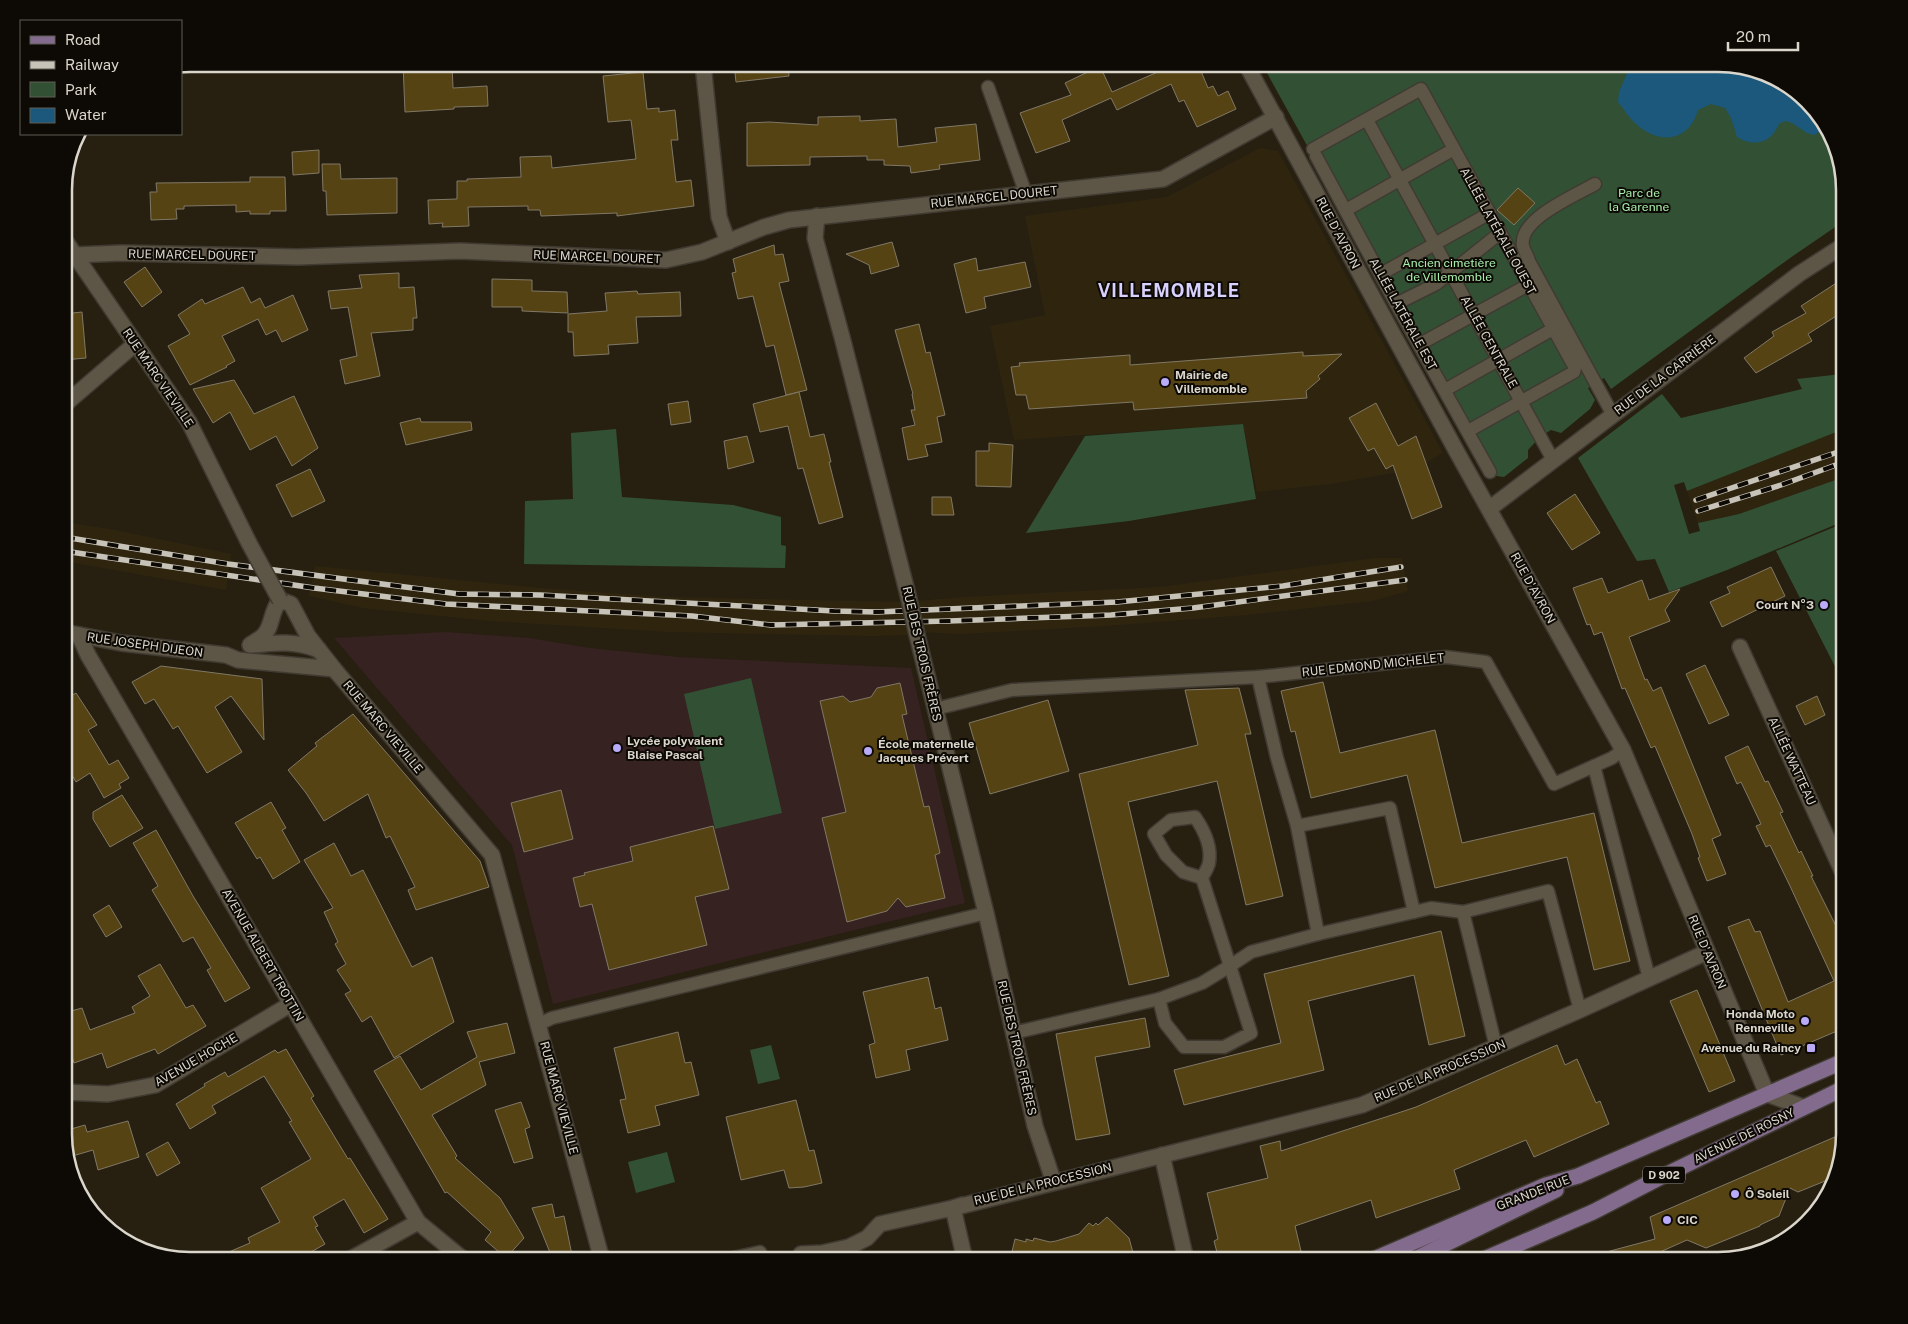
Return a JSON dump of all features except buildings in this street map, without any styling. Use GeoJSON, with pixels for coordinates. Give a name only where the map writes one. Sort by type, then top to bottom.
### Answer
{"type":"FeatureCollection","features":[{"type":"Feature","properties":{"kind":"main road","name":"D 902"},"geometry":{"type":"LineString","coordinates":[[1578,1176],[1836,1064]]}},
{"type":"Feature","properties":{"kind":"main road","name":"AVENUE DE ROSNY"},"geometry":{"type":"LineString","coordinates":[[1500,1252],[1593,1212],[1836,1092]]}},
{"type":"Feature","properties":{"kind":"main road","name":"GRANDE RUE"},"geometry":{"type":"LineString","coordinates":[[1391,1252],[1546,1185],[1578,1176]]}},
{"type":"Feature","properties":{"kind":"main road","name":"GRANDE RUE"},"geometry":{"type":"LineString","coordinates":[[1429,1252],[1549,1194],[1578,1176]]}},
{"type":"Feature","properties":{"kind":"street"},"geometry":{"type":"LineString","coordinates":[[704,72],[719,217],[728,242]]}},
{"type":"Feature","properties":{"kind":"street","name":"RUE D'AVRON"},"geometry":{"type":"LineString","coordinates":[[1251,72],[1489,509],[1624,750],[1767,1094]]}},
{"type":"Feature","properties":{"kind":"street","name":"RUE MARCEL DOURET"},"geometry":{"type":"LineString","coordinates":[[74,255],[122,253],[298,257],[460,251],[666,260],[702,252],[764,227],[788,220],[1163,179],[1276,117]]}},
{"type":"Feature","properties":{"kind":"street","name":"RUE DES TROIS FRÈRES"},"geometry":{"type":"LineString","coordinates":[[817,216],[815,238],[908,595],[986,913],[1035,1126],[1053,1180]]}},
{"type":"Feature","properties":{"kind":"street","name":"RUE DE LA CARRIÈRE"},"geometry":{"type":"LineString","coordinates":[[1489,509],[1799,274],[1836,250]]}},
{"type":"Feature","properties":{"kind":"street","name":"RUE MARC VIEVILLE"},"geometry":{"type":"LineString","coordinates":[[74,255],[189,422],[249,543],[280,600],[291,604],[308,636],[334,669],[492,855],[600,1252]]}},
{"type":"Feature","properties":{"kind":"street"},"geometry":{"type":"LineString","coordinates":[[73,397],[135,344]]}},
{"type":"Feature","properties":{"kind":"street"},"geometry":{"type":"LineString","coordinates":[[226,656],[250,645],[264,635],[270,624],[273,608],[280,600]]}},
{"type":"Feature","properties":{"kind":"street","name":"RUE JOSEPH DIJEON"},"geometry":{"type":"LineString","coordinates":[[73,634],[121,643],[226,656],[238,660],[334,669]]}},
{"type":"Feature","properties":{"kind":"street","name":"AVENUE ALBERT TROTTIN"},"geometry":{"type":"LineString","coordinates":[[79,636],[88,655],[418,1222],[454,1252]]}},
{"type":"Feature","properties":{"kind":"street"},"geometry":{"type":"LineString","coordinates":[[250,645],[278,642],[304,644],[319,650]]}},
{"type":"Feature","properties":{"kind":"street","name":"ALLÉE WATTEAU"},"geometry":{"type":"LineString","coordinates":[[1740,647],[1836,857]]}},
{"type":"Feature","properties":{"kind":"street","name":"RUE DE LA PROCESSION"},"geometry":{"type":"LineString","coordinates":[[826,1252],[849,1247],[866,1238],[880,1224],[953,1208],[1362,1105],[1580,1010],[1707,952]]}},
{"type":"Feature","properties":{"kind":"street","name":"AVENUE HOCHE"},"geometry":{"type":"LineString","coordinates":[[73,1092],[108,1094],[155,1085],[291,1004]]}},
{"type":"Feature","properties":{"kind":"street"},"geometry":{"type":"LineString","coordinates":[[1767,1094],[1803,1107]]}},
{"type":"Feature","properties":{"kind":"street"},"geometry":{"type":"LineString","coordinates":[[1162,1155],[1184,1252]]}},
{"type":"Feature","properties":{"kind":"street","name":"RUE DE LA PROCESSION"},"geometry":{"type":"LineString","coordinates":[[953,1208],[1053,1180],[1162,1155]]}},
{"type":"Feature","properties":{"kind":"street"},"geometry":{"type":"LineString","coordinates":[[953,1208],[963,1252]]}},
{"type":"Feature","properties":{"kind":"street"},"geometry":{"type":"LineString","coordinates":[[364,1252],[418,1222]]}},
{"type":"Feature","properties":{"kind":"lane"},"geometry":{"type":"LineString","coordinates":[[988,87],[1026,194]]}},
{"type":"Feature","properties":{"kind":"lane","name":"ALLÉE LATÉRALE OUEST"},"geometry":{"type":"LineString","coordinates":[[1366,120],[1421,89],[1490,213],[1575,368],[1574,372],[1521,402]]}},
{"type":"Feature","properties":{"kind":"lane","name":"ALLÉE LATÉRALE EST"},"geometry":{"type":"LineString","coordinates":[[1366,120],[1315,152],[1382,274],[1396,304],[1490,472]]}},
{"type":"Feature","properties":{"kind":"lane","name":"ALLÉE CENTRALE"},"geometry":{"type":"LineString","coordinates":[[1366,120],[1553,460]]}},
{"type":"Feature","properties":{"kind":"lane"},"geometry":{"type":"LineString","coordinates":[[1346,210],[1454,149]]}},
{"type":"Feature","properties":{"kind":"lane"},"geometry":{"type":"LineString","coordinates":[[1595,184],[1534,219],[1526,230],[1523,244],[1530,261],[1613,415]]}},
{"type":"Feature","properties":{"kind":"lane"},"geometry":{"type":"LineString","coordinates":[[1382,274],[1490,213]]}},
{"type":"Feature","properties":{"kind":"lane"},"geometry":{"type":"LineString","coordinates":[[1396,304],[1436,284],[1500,233]]}},
{"type":"Feature","properties":{"kind":"lane"},"geometry":{"type":"LineString","coordinates":[[1420,344],[1528,285]]}},
{"type":"Feature","properties":{"kind":"lane"},"geometry":{"type":"LineString","coordinates":[[1445,390],[1553,329]]}},
{"type":"Feature","properties":{"kind":"lane"},"geometry":{"type":"LineString","coordinates":[[1468,432],[1521,402]]}},
{"type":"Feature","properties":{"kind":"lane","name":"RUE EDMOND MICHELET"},"geometry":{"type":"LineString","coordinates":[[935,709],[1012,690],[1258,677],[1446,657],[1486,662],[1554,784],[1612,758],[1624,750]]}},
{"type":"Feature","properties":{"kind":"lane"},"geometry":{"type":"LineString","coordinates":[[1258,677],[1277,758],[1297,826],[1318,934]]}},
{"type":"Feature","properties":{"kind":"lane"},"geometry":{"type":"LineString","coordinates":[[1594,766],[1649,978]]}},
{"type":"Feature","properties":{"kind":"lane"},"geometry":{"type":"LineString","coordinates":[[1297,826],[1390,808],[1414,912]]}},
{"type":"Feature","properties":{"kind":"lane"},"geometry":{"type":"LineString","coordinates":[[1159,999],[1165,1023],[1184,1047],[1224,1048],[1251,1033],[1202,878],[1209,864],[1208,846],[1203,829],[1195,817],[1171,820],[1154,834],[1166,855],[1183,872],[1202,878]]}},
{"type":"Feature","properties":{"kind":"lane"},"geometry":{"type":"LineString","coordinates":[[1013,1033],[1159,999],[1202,983],[1251,952],[1318,934],[1431,908],[1463,912],[1548,891],[1580,1010]]}},
{"type":"Feature","properties":{"kind":"lane"},"geometry":{"type":"LineString","coordinates":[[1463,912],[1496,1047]]}},
{"type":"Feature","properties":{"kind":"lane"},"geometry":{"type":"LineString","coordinates":[[539,1024],[552,1018],[986,913]]}},
{"type":"Feature","properties":{"kind":"shaded area"},"geometry":{"type":"Polygon","coordinates":[[[1260,148],[1278,151],[1443,453],[1414,469],[1331,484],[1257,492],[1243,424],[1014,440],[990,326],[1045,315],[1025,216],[1167,197],[1260,148]]]}},
{"type":"Feature","properties":{"kind":"shaded area"},"geometry":{"type":"Polygon","coordinates":[[[1836,432],[1836,480],[1739,514],[1698,523],[1687,491],[1836,432]]]}},
{"type":"Feature","properties":{"kind":"shaded area"},"geometry":{"type":"Polygon","coordinates":[[[73,523],[115,530],[231,554],[226,590],[73,563],[73,523]]]}},
{"type":"Feature","properties":{"kind":"shaded area"},"geometry":{"type":"Polygon","coordinates":[[[1375,558],[1402,558],[1408,591],[1372,601],[1247,615],[1106,626],[959,634],[923,632],[918,601],[1160,587],[1375,558]]]}},
{"type":"Feature","properties":{"kind":"shaded area"},"geometry":{"type":"Polygon","coordinates":[[[315,566],[541,588],[664,597],[900,602],[909,635],[670,632],[490,621],[363,608],[309,596],[315,566]]]}},
{"type":"Feature","properties":{"kind":"shaded area","name":"Lycée polyvalent Blaise Pascal"},"geometry":{"type":"Polygon","coordinates":[[[446,632],[529,638],[590,648],[678,657],[911,668],[965,903],[553,1004],[512,845],[334,638],[446,632]]]}},
{"type":"Feature","properties":{"kind":"green space","name":"Parc de la Garenne"},"geometry":{"type":"Polygon","coordinates":[[[1266,72],[1718,72],[1755,79],[1783,92],[1816,125],[1829,153],[1836,190],[1836,226],[1611,389],[1604,378],[1588,388],[1595,400],[1590,409],[1561,433],[1551,430],[1540,437],[1528,450],[1528,458],[1504,477],[1489,475],[1266,72]]]}},
{"type":"Feature","properties":{"kind":"green space"},"geometry":{"type":"Polygon","coordinates":[[[1836,375],[1836,432],[1687,491],[1684,482],[1674,485],[1689,534],[1700,531],[1698,523],[1739,514],[1836,480],[1836,524],[1669,592],[1655,559],[1637,561],[1578,458],[1662,394],[1681,418],[1802,389],[1797,379],[1836,375]]]}},
{"type":"Feature","properties":{"kind":"green space"},"geometry":{"type":"Polygon","coordinates":[[[1243,424],[1256,499],[1129,521],[1026,533],[1085,436],[1243,424]]]}},
{"type":"Feature","properties":{"kind":"green space"},"geometry":{"type":"Polygon","coordinates":[[[616,429],[622,497],[733,505],[781,517],[781,545],[786,546],[785,568],[524,564],[525,501],[573,499],[571,433],[616,429]]]}},
{"type":"Feature","properties":{"kind":"green space","name":"Court N°3"},"geometry":{"type":"Polygon","coordinates":[[[1836,526],[1836,668],[1776,551],[1836,526]]]}},
{"type":"Feature","properties":{"kind":"green space"},"geometry":{"type":"Polygon","coordinates":[[[751,678],[782,813],[715,829],[684,694],[751,678]]]}},
{"type":"Feature","properties":{"kind":"green space"},"geometry":{"type":"Polygon","coordinates":[[[771,1045],[780,1079],[758,1084],[750,1050],[771,1045]]]}},
{"type":"Feature","properties":{"kind":"green space"},"geometry":{"type":"Polygon","coordinates":[[[667,1152],[675,1182],[636,1193],[628,1162],[667,1152]]]}},
{"type":"Feature","properties":{"kind":"water"},"geometry":{"type":"Polygon","coordinates":[[[1628,72],[1718,72],[1741,75],[1770,85],[1783,92],[1806,113],[1820,132],[1814,135],[1807,133],[1786,121],[1780,123],[1774,133],[1767,139],[1754,143],[1750,142],[1737,137],[1731,118],[1725,108],[1711,104],[1698,110],[1694,121],[1688,129],[1672,137],[1663,137],[1645,131],[1636,124],[1618,102],[1619,92],[1628,72]]]}},
{"type":"Feature","properties":{"kind":"railway"},"geometry":{"type":"LineString","coordinates":[[1696,500],[1836,453]]}},
{"type":"Feature","properties":{"kind":"railway"},"geometry":{"type":"LineString","coordinates":[[1698,511],[1781,485],[1836,465]]}},
{"type":"Feature","properties":{"kind":"railway"},"geometry":{"type":"LineString","coordinates":[[73,538],[228,564],[459,594],[540,595],[877,612],[1117,602],[1283,586],[1401,567]]}},
{"type":"Feature","properties":{"kind":"railway"},"geometry":{"type":"LineString","coordinates":[[73,552],[314,588],[446,604],[692,616],[771,625],[1111,615],[1193,608],[1405,580]]}},
{"type":"Feature","properties":{"kind":"place","name":"Mairie de Villemomble"},"geometry":{"type":"Point","coordinates":[1165,382]}},
{"type":"Feature","properties":{"kind":"place","name":"Court N°3"},"geometry":{"type":"Point","coordinates":[1824,605]}},
{"type":"Feature","properties":{"kind":"place","name":"Lycée polyvalent Blaise Pascal"},"geometry":{"type":"Point","coordinates":[617,748]}},
{"type":"Feature","properties":{"kind":"place","name":"École maternelle Jacques Prévert"},"geometry":{"type":"Point","coordinates":[868,751]}},
{"type":"Feature","properties":{"kind":"place","name":"Honda Moto Renneville"},"geometry":{"type":"Point","coordinates":[1805,1021]}},
{"type":"Feature","properties":{"kind":"place","name":"Avenue du Raincy"},"geometry":{"type":"Point","coordinates":[1811,1048]}},
{"type":"Feature","properties":{"kind":"place","name":"Ô Soleil"},"geometry":{"type":"Point","coordinates":[1735,1194]}},
{"type":"Feature","properties":{"kind":"place","name":"CIC"},"geometry":{"type":"Point","coordinates":[1667,1220]}},
{"type":"Feature","properties":{"kind":"district","name":"VILLEMOMBLE"},"geometry":{"type":"Point","coordinates":[1169,291]}},
{"type":"Feature","properties":{"kind":"park label","name":"Ancien cimetière de Villemomble"},"geometry":{"type":"Point","coordinates":[1449,270]}}]}
